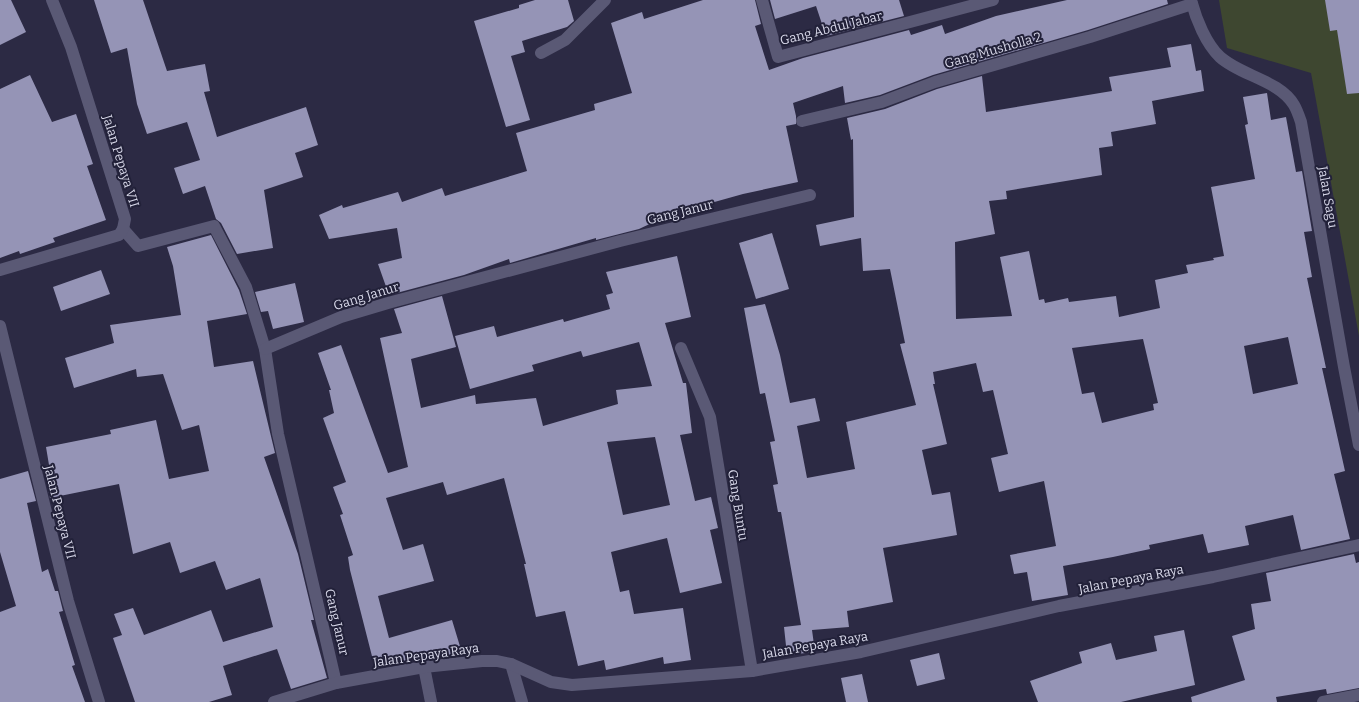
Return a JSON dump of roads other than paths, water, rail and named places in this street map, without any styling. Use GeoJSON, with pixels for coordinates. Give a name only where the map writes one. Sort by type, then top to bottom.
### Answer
{"type":"FeatureCollection","features":[{"type":"Feature","properties":{"kind":"street","name":"Jalan Pepaya VII"},"geometry":{"type":"LineString","coordinates":[[52,0],[71,47],[125,219],[123,229]]}},
{"type":"Feature","properties":{"kind":"street"},"geometry":{"type":"LineString","coordinates":[[541,53],[565,40],[605,0]]}},
{"type":"Feature","properties":{"kind":"street","name":"Gang Abdul Jabar"},"geometry":{"type":"LineString","coordinates":[[762,0],[778,57],[993,0]]}},
{"type":"Feature","properties":{"kind":"street","name":"Gang Musholla 2"},"geometry":{"type":"LineString","coordinates":[[802,121],[882,102],[935,82],[1090,37],[1192,2]]}},
{"type":"Feature","properties":{"kind":"street","name":"Jalan Sagu"},"geometry":{"type":"LineString","coordinates":[[1192,2],[1210,43],[1220,57],[1282,91],[1294,104],[1301,122],[1359,445]]}},
{"type":"Feature","properties":{"kind":"street","name":"Gang Janur"},"geometry":{"type":"LineString","coordinates":[[336,683],[278,434],[265,349],[341,317],[388,303],[620,241],[810,194]]}},
{"type":"Feature","properties":{"kind":"street"},"geometry":{"type":"LineString","coordinates":[[0,270],[119,235],[123,229],[138,246],[214,226],[246,287],[265,349]]}},
{"type":"Feature","properties":{"kind":"street","name":"Jalan Pepaya VII"},"geometry":{"type":"LineString","coordinates":[[0,326],[68,601],[99,702]]}},
{"type":"Feature","properties":{"kind":"street","name":"Gang Buntu"},"geometry":{"type":"LineString","coordinates":[[681,348],[710,417],[752,671]]}},
{"type":"Feature","properties":{"kind":"street","name":"Jalan Pepaya Raya"},"geometry":{"type":"LineString","coordinates":[[274,702],[336,683],[424,667],[482,661],[498,661],[511,664],[551,682],[572,685],[752,671],[861,652],[1045,609],[1205,579],[1359,545]]}},
{"type":"Feature","properties":{"kind":"street"},"geometry":{"type":"LineString","coordinates":[[511,664],[522,702]]}},
{"type":"Feature","properties":{"kind":"street"},"geometry":{"type":"LineString","coordinates":[[424,667],[431,702]]}},
{"type":"Feature","properties":{"kind":"street"},"geometry":{"type":"LineString","coordinates":[[1323,702],[1359,695]]}}]}
